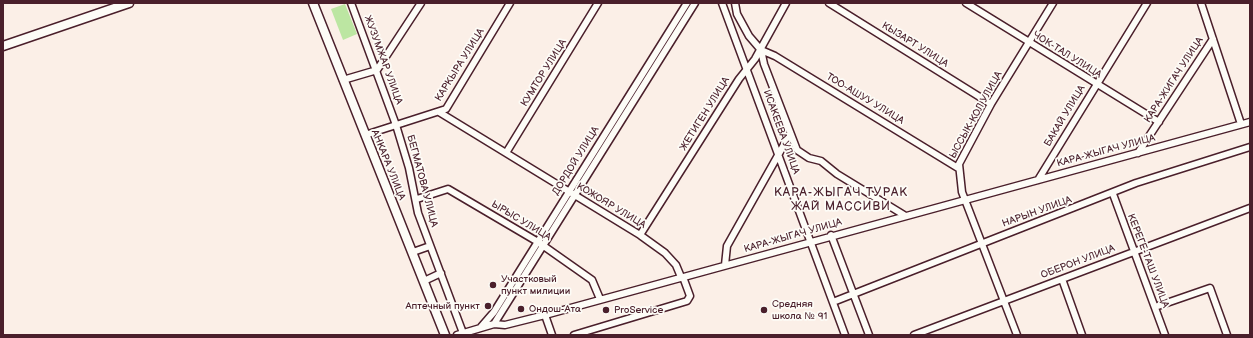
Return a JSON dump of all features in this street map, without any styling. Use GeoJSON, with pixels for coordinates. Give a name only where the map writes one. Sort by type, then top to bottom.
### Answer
{"type":"FeatureCollection","features":[{"type":"Feature","properties":{"kind":"main road"},"geometry":{"type":"LineString","coordinates":[[3,46],[129,3]]}},
{"type":"Feature","properties":{"kind":"main road","name":"АНКАРА УЛИЦА"},"geometry":{"type":"LineString","coordinates":[[313,3],[445,335]]}},
{"type":"Feature","properties":{"kind":"street","name":"ЖУЗУМЖАР УЛИЦА"},"geometry":{"type":"LineString","coordinates":[[351,3],[377,70],[396,125]]}},
{"type":"Feature","properties":{"kind":"street"},"geometry":{"type":"LineString","coordinates":[[343,80],[377,70],[421,3]]}},
{"type":"Feature","properties":{"kind":"street","name":"КАРКЫРА УЛИЦА"},"geometry":{"type":"LineString","coordinates":[[365,135],[446,109],[510,3]]}},
{"type":"Feature","properties":{"kind":"street","name":"КУМТОР УЛИЦА"},"geometry":{"type":"LineString","coordinates":[[506,153],[598,3]]}},
{"type":"Feature","properties":{"kind":"street","name":"ДОРДОЙ УЛИЦА"},"geometry":{"type":"LineString","coordinates":[[494,324],[500,317],[569,192],[687,3]]}},
{"type":"Feature","properties":{"kind":"street","name":"ДОРДОЙ УЛИЦА"},"geometry":{"type":"LineString","coordinates":[[480,328],[494,312],[575,196],[695,3]]}},
{"type":"Feature","properties":{"kind":"street","name":"ИСАКЕЕВА УЛИЦА"},"geometry":{"type":"LineString","coordinates":[[722,3],[845,335]]}},
{"type":"Feature","properties":{"kind":"street","name":"ИСАКЕЕВА УЛИЦА"},"geometry":{"type":"LineString","coordinates":[[735,3],[737,14],[748,36],[760,50],[797,150],[802,155],[828,166],[836,174],[904,215]]}},
{"type":"Feature","properties":{"kind":"street","name":"ЖЕТИГЕН УЛИЦА"},"geometry":{"type":"LineString","coordinates":[[640,235],[738,79],[760,50],[764,40],[786,3]]}},
{"type":"Feature","properties":{"kind":"street","name":"КЫЗАРТ УЛИЦА"},"geometry":{"type":"LineString","coordinates":[[829,3],[991,104]]}},
{"type":"Feature","properties":{"kind":"street","name":"ЧОК-ТАЛ УЛИЦА"},"geometry":{"type":"LineString","coordinates":[[966,3],[1159,122]]}},
{"type":"Feature","properties":{"kind":"street","name":"ЫССЫК-КОЛ УЛИЦА"},"geometry":{"type":"LineString","coordinates":[[1017,335],[961,185],[958,168],[961,158],[991,104],[1053,3]]}},
{"type":"Feature","properties":{"kind":"street","name":"БАКАЙ УЛИЦА"},"geometry":{"type":"LineString","coordinates":[[1038,180],[1147,3]]}},
{"type":"Feature","properties":{"kind":"street"},"geometry":{"type":"LineString","coordinates":[[1201,3],[1241,124]]}},
{"type":"Feature","properties":{"kind":"street","name":"КАРА-ЖИГАЧ УЛИЦА"},"geometry":{"type":"LineString","coordinates":[[1138,153],[1213,39]]}},
{"type":"Feature","properties":{"kind":"street","name":"ТОО-АШУУ УЛИЦА"},"geometry":{"type":"LineString","coordinates":[[760,50],[775,56],[958,168]]}},
{"type":"Feature","properties":{"kind":"street","name":"КОЖОЯР УЛИЦА"},"geometry":{"type":"LineString","coordinates":[[439,112],[640,235],[665,253],[676,265],[690,296],[688,301],[574,335]]}},
{"type":"Feature","properties":{"kind":"street","name":"КАРА-ЖЫГАЧ УЛИЦА"},"geometry":{"type":"LineString","coordinates":[[457,335],[494,324],[502,324],[544,315],[904,215],[1250,122]]}},
{"type":"Feature","properties":{"kind":"street","name":"БЕГМАТОВА УЛИЦА"},"geometry":{"type":"LineString","coordinates":[[396,125],[417,199],[418,213],[464,333]]}},
{"type":"Feature","properties":{"kind":"street"},"geometry":{"type":"LineString","coordinates":[[725,265],[727,246],[790,134]]}},
{"type":"Feature","properties":{"kind":"street","name":"НАРЫН УЛИЦА"},"geometry":{"type":"LineString","coordinates":[[833,302],[982,243],[1113,194],[1136,183],[1250,147]]}},
{"type":"Feature","properties":{"kind":"street","name":"ЫРЫС УЛИЦА"},"geometry":{"type":"LineString","coordinates":[[417,199],[448,189],[541,244],[592,280],[600,299]]}},
{"type":"Feature","properties":{"kind":"street","name":"КЕРЕГЕ-ТАШ УЛИЦА"},"geometry":{"type":"LineString","coordinates":[[1113,194],[1156,307],[1165,335]]}},
{"type":"Feature","properties":{"kind":"street","name":"ОБЕРОН УЛИЦА"},"geometry":{"type":"LineString","coordinates":[[914,335],[1250,208]]}},
{"type":"Feature","properties":{"kind":"street"},"geometry":{"type":"LineString","coordinates":[[831,235],[869,335]]}},
{"type":"Feature","properties":{"kind":"street"},"geometry":{"type":"LineString","coordinates":[[413,252],[430,246]]}},
{"type":"Feature","properties":{"kind":"street"},"geometry":{"type":"LineString","coordinates":[[424,281],[441,273]]}},
{"type":"Feature","properties":{"kind":"street"},"geometry":{"type":"LineString","coordinates":[[1062,279],[1082,335]]}},
{"type":"Feature","properties":{"kind":"street"},"geometry":{"type":"LineString","coordinates":[[1156,307],[1210,288],[1227,335]]}},
{"type":"Feature","properties":{"kind":"street"},"geometry":{"type":"LineString","coordinates":[[544,315],[552,335]]}},
{"type":"Feature","properties":{"kind":"street"},"geometry":{"type":"LineString","coordinates":[[500,317],[502,324]]}},
{"type":"Feature","properties":{"kind":"green space"},"geometry":{"type":"Polygon","coordinates":[[[345,4],[357,34],[343,40],[331,9],[345,4]]]}},
{"type":"Feature","properties":{"kind":"place","name":"Участковый пункт милиции"},"geometry":{"type":"Point","coordinates":[493,285]}},
{"type":"Feature","properties":{"kind":"place","name":"Аптечный пункт"},"geometry":{"type":"Point","coordinates":[488,306]}},
{"type":"Feature","properties":{"kind":"place","name":"Ондош-Ата"},"geometry":{"type":"Point","coordinates":[521,309]}},
{"type":"Feature","properties":{"kind":"place","name":"ProService"},"geometry":{"type":"Point","coordinates":[606,310]}},
{"type":"Feature","properties":{"kind":"place","name":"Средняя школа № 91"},"geometry":{"type":"Point","coordinates":[764,310]}},
{"type":"Feature","properties":{"kind":"district","name":"КАРА-ЖЫГАЧ ТУРАК ЖАЙ МАССИВИ"},"geometry":{"type":"Point","coordinates":[841,200]}}]}
